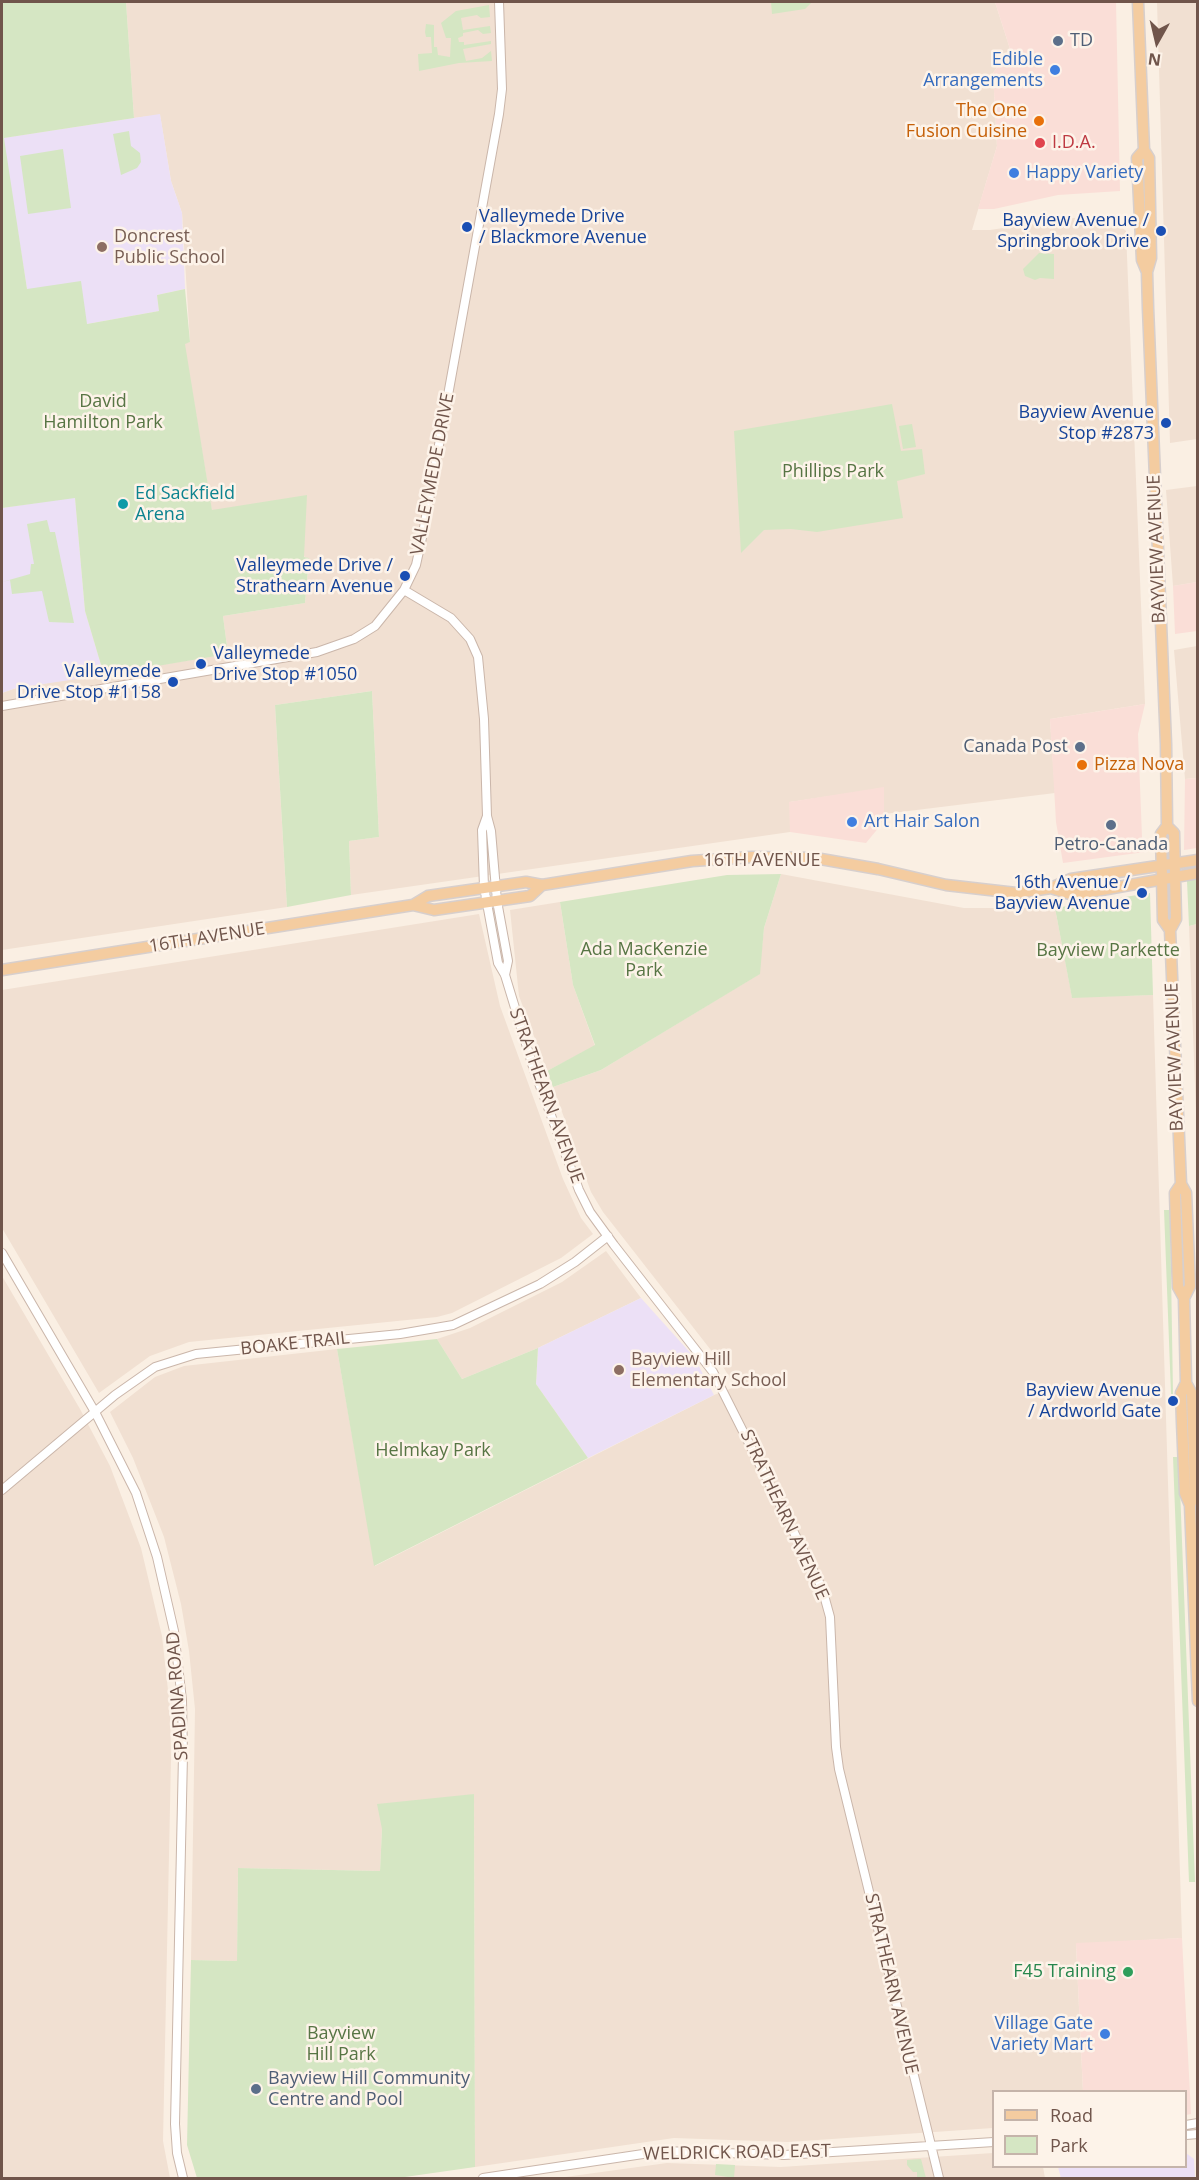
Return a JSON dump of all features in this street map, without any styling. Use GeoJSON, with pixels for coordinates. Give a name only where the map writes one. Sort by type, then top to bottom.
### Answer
{"type":"FeatureCollection","features":[{"type":"Feature","properties":{"kind":"main road","name":"BAYVIEW AVENUE"},"geometry":{"type":"LineString","coordinates":[[1138,2],[1144,150],[1137,158],[1142,260],[1147,272],[1167,826],[1161,834],[1163,920],[1170,930]]}},
{"type":"Feature","properties":{"kind":"main road","name":"BAYVIEW AVENUE"},"geometry":{"type":"LineString","coordinates":[[1167,826],[1174,833],[1176,919],[1170,930],[1181,1184],[1175,1193],[1178,1287],[1184,1298],[1186,1383],[1181,1393],[1185,1493],[1190,1505],[1197,1701]]}},
{"type":"Feature","properties":{"kind":"main road","name":"16TH AVENUE"},"geometry":{"type":"LineString","coordinates":[[2,970],[413,905],[428,896],[526,882],[542,885],[692,861],[752,857],[815,858],[878,868],[946,885],[1005,893],[1051,888],[1071,879],[1197,860]]}},
{"type":"Feature","properties":{"kind":"main road","name":"16TH AVENUE"},"geometry":{"type":"LineString","coordinates":[[1051,888],[1073,895],[1197,873]]}},
{"type":"Feature","properties":{"kind":"main road","name":"16TH AVENUE"},"geometry":{"type":"LineString","coordinates":[[413,905],[434,910],[530,896],[542,885]]}},
{"type":"Feature","properties":{"kind":"street","name":"VALLEYMEDE DRIVE"},"geometry":{"type":"LineString","coordinates":[[2,706],[317,652],[354,639],[375,626],[404,591],[416,565],[423,533],[499,114],[502,89],[499,2]]}},
{"type":"Feature","properties":{"kind":"street","name":"STRATHEARN AVENUE"},"geometry":{"type":"LineString","coordinates":[[404,591],[451,618],[470,639],[478,657],[484,719],[487,816],[491,831],[490,887],[498,963],[505,975],[534,1070],[579,1190],[590,1212],[713,1372],[822,1588],[830,1617],[836,1747],[840,1769],[939,2178]]}},
{"type":"Feature","properties":{"kind":"street","name":"BOAKE TRAIL"},"geometry":{"type":"LineString","coordinates":[[2,1490],[95,1412],[155,1367],[183,1357],[399,1334],[453,1325],[540,1284],[608,1236]]}},
{"type":"Feature","properties":{"kind":"street","name":"SPADINA ROAD"},"geometry":{"type":"LineString","coordinates":[[2,1253],[95,1412],[138,1499],[164,1584],[179,1662],[183,1755],[176,2124],[177,2153],[183,2178]]}},
{"type":"Feature","properties":{"kind":"street","name":"WELDRICK ROAD EAST"},"geometry":{"type":"LineString","coordinates":[[483,2178],[663,2151],[784,2155],[992,2142]]}},
{"type":"Feature","properties":{"kind":"shaded area"},"geometry":{"type":"Polygon","coordinates":[[[126,2],[995,2],[1010,49],[993,73],[997,146],[972,230],[990,230],[1070,218],[1110,217],[1126,231],[1145,704],[1050,719],[1055,793],[884,814],[884,788],[790,802],[790,832],[351,895],[349,841],[379,837],[372,691],[275,705],[287,907],[2,950],[2,693],[16,688],[228,654],[223,616],[305,603],[309,559],[212,511],[184,343],[190,342],[182,213],[171,181],[160,115],[134,118],[126,2]]]}},
{"type":"Feature","properties":{"kind":"shaded area"},"geometry":{"type":"Polygon","coordinates":[[[995,2],[1116,2],[1120,191],[1058,195],[994,209],[978,209],[997,146],[993,73],[1010,49],[995,2]]]}},
{"type":"Feature","properties":{"kind":"shaded area"},"geometry":{"type":"Polygon","coordinates":[[[1157,2],[1198,2],[1197,439],[1170,443],[1157,2]]]}},
{"type":"Feature","properties":{"kind":"shaded area","name":"Doncrest Public School"},"geometry":{"type":"Polygon","coordinates":[[[160,114],[171,181],[182,213],[185,289],[157,295],[159,311],[87,324],[27,289],[3,138],[160,114]]]}},
{"type":"Feature","properties":{"kind":"shaded area"},"geometry":{"type":"Polygon","coordinates":[[[1197,486],[1197,582],[1173,586],[1166,490],[1197,486]]]}},
{"type":"Feature","properties":{"kind":"shaded area"},"geometry":{"type":"Polygon","coordinates":[[[75,497],[85,611],[104,675],[16,688],[2,693],[2,508],[75,497]]]}},
{"type":"Feature","properties":{"kind":"shaded area"},"geometry":{"type":"Polygon","coordinates":[[[1197,582],[1197,631],[1175,634],[1173,586],[1197,582]]]}},
{"type":"Feature","properties":{"kind":"shaded area"},"geometry":{"type":"Polygon","coordinates":[[[1197,646],[1197,778],[1185,779],[1174,650],[1197,646]]]}},
{"type":"Feature","properties":{"kind":"shaded area"},"geometry":{"type":"Polygon","coordinates":[[[1145,704],[1138,734],[1142,837],[1145,852],[1063,863],[1056,822],[1050,719],[1145,704]]]}},
{"type":"Feature","properties":{"kind":"shaded area"},"geometry":{"type":"Polygon","coordinates":[[[1197,778],[1197,848],[1184,850],[1185,779],[1197,778]]]}},
{"type":"Feature","properties":{"kind":"shaded area"},"geometry":{"type":"Polygon","coordinates":[[[884,787],[884,814],[880,826],[866,843],[790,832],[789,802],[884,787]]]}},
{"type":"Feature","properties":{"kind":"shaded area"},"geometry":{"type":"Polygon","coordinates":[[[781,874],[964,908],[1055,908],[1072,997],[1153,995],[1182,1938],[1076,1944],[1083,2090],[992,2090],[992,2128],[788,2142],[674,2138],[475,2167],[474,1794],[382,1829],[380,1871],[238,1868],[237,1961],[191,1960],[195,1709],[189,1651],[181,1604],[164,1537],[133,1458],[110,1412],[155,1377],[184,1366],[337,1349],[375,1566],[714,1395],[735,1387],[721,1363],[603,1212],[591,1192],[553,1087],[601,1070],[759,974],[764,928],[781,874]]]}},
{"type":"Feature","properties":{"kind":"shaded area"},"geometry":{"type":"Polygon","coordinates":[[[560,902],[573,985],[595,1046],[547,1071],[519,996],[510,910],[560,902]]]}},
{"type":"Feature","properties":{"kind":"shaded area"},"geometry":{"type":"Polygon","coordinates":[[[479,914],[500,1006],[563,1179],[581,1218],[593,1234],[561,1258],[452,1313],[437,1317],[189,1342],[150,1356],[99,1393],[2,1228],[2,990],[479,914]]]}},
{"type":"Feature","properties":{"kind":"shaded area"},"geometry":{"type":"Polygon","coordinates":[[[1198,924],[1197,1139],[1189,926],[1198,924]]]}},
{"type":"Feature","properties":{"kind":"shaded area"},"geometry":{"type":"Polygon","coordinates":[[[606,1251],[641,1298],[538,1348],[462,1379],[437,1339],[470,1328],[562,1282],[606,1251]]]}},
{"type":"Feature","properties":{"kind":"shaded area"},"geometry":{"type":"Polygon","coordinates":[[[2,1276],[80,1409],[110,1466],[141,1548],[162,1636],[170,1708],[171,1759],[163,2141],[170,2178],[2,2178],[2,1276]]]}},
{"type":"Feature","properties":{"kind":"shaded area","name":"Bayview Hill Elementary School"},"geometry":{"type":"Polygon","coordinates":[[[641,1298],[694,1357],[714,1395],[588,1458],[536,1384],[538,1348],[641,1298]]]}},
{"type":"Feature","properties":{"kind":"shaded area"},"geometry":{"type":"Polygon","coordinates":[[[1182,1938],[1191,2114],[1187,2115],[1187,2090],[1083,2090],[1076,1943],[1182,1938]]]}},
{"type":"Feature","properties":{"kind":"shaded area"},"geometry":{"type":"Polygon","coordinates":[[[992,2153],[992,2168],[1043,2168],[1045,2178],[558,2178],[667,2163],[781,2167],[992,2153]]]}},
{"type":"Feature","properties":{"kind":"shaded area"},"geometry":{"type":"Polygon","coordinates":[[[1187,2154],[1194,2159],[1195,2178],[1061,2178],[1058,2168],[1187,2168],[1187,2154]]]}},
{"type":"Feature","properties":{"kind":"green space","name":"David Hamilton Park"},"geometry":{"type":"Polygon","coordinates":[[[2,2],[126,2],[134,118],[4,138],[27,289],[81,281],[87,324],[159,311],[157,295],[185,289],[190,342],[185,344],[212,510],[307,495],[304,557],[309,558],[305,603],[223,616],[228,654],[104,675],[85,611],[75,498],[2,508],[2,2]]]}},
{"type":"Feature","properties":{"kind":"green space"},"geometry":{"type":"Polygon","coordinates":[[[771,2],[812,2],[805,9],[772,14],[771,2]]]}},
{"type":"Feature","properties":{"kind":"green space"},"geometry":{"type":"Polygon","coordinates":[[[489,5],[490,17],[481,18],[477,15],[461,18],[463,30],[490,26],[491,33],[483,34],[478,30],[463,33],[463,36],[458,38],[459,42],[464,42],[464,45],[491,41],[491,44],[463,49],[466,61],[482,58],[491,51],[492,61],[459,63],[419,71],[418,54],[432,53],[431,37],[426,37],[426,24],[434,25],[434,47],[437,47],[438,55],[450,57],[451,38],[446,38],[441,23],[456,11],[489,5]]]}},
{"type":"Feature","properties":{"kind":"green space"},"geometry":{"type":"Polygon","coordinates":[[[129,131],[131,146],[140,153],[141,162],[137,168],[121,175],[113,134],[129,131]]]}},
{"type":"Feature","properties":{"kind":"green space"},"geometry":{"type":"Polygon","coordinates":[[[63,149],[71,208],[28,214],[20,156],[63,149]]]}},
{"type":"Feature","properties":{"kind":"green space"},"geometry":{"type":"Polygon","coordinates":[[[1039,253],[1054,254],[1054,279],[1035,280],[1025,276],[1023,269],[1039,253]]]}},
{"type":"Feature","properties":{"kind":"green space","name":"Phillips Park"},"geometry":{"type":"Polygon","coordinates":[[[892,404],[901,451],[922,449],[925,474],[897,481],[903,518],[817,532],[791,529],[764,530],[741,553],[734,431],[892,404]]]}},
{"type":"Feature","properties":{"kind":"green space"},"geometry":{"type":"Polygon","coordinates":[[[912,424],[916,447],[903,449],[899,426],[912,424]]]}},
{"type":"Feature","properties":{"kind":"green space"},"geometry":{"type":"Polygon","coordinates":[[[47,520],[50,532],[55,532],[74,623],[49,622],[42,591],[12,594],[10,580],[2,582],[30,574],[31,564],[34,564],[27,524],[47,520]]]}},
{"type":"Feature","properties":{"kind":"green space"},"geometry":{"type":"Polygon","coordinates":[[[372,691],[379,837],[349,841],[351,895],[287,907],[275,705],[372,691]]]}},
{"type":"Feature","properties":{"kind":"green space","name":"Ada MacKenzie Park"},"geometry":{"type":"Polygon","coordinates":[[[781,874],[764,928],[760,974],[601,1070],[553,1087],[547,1071],[595,1045],[573,985],[560,902],[727,875],[781,874]]]}},
{"type":"Feature","properties":{"kind":"green space"},"geometry":{"type":"Polygon","coordinates":[[[1197,878],[1197,924],[1189,926],[1187,881],[1197,878]]]}},
{"type":"Feature","properties":{"kind":"green space","name":"Bayview Parkette"},"geometry":{"type":"Polygon","coordinates":[[[1150,893],[1153,995],[1072,998],[1055,908],[1150,893]]]}},
{"type":"Feature","properties":{"kind":"green space"},"geometry":{"type":"Polygon","coordinates":[[[1164,1210],[1170,1210],[1173,1394],[1171,1394],[1164,1210]]]}},
{"type":"Feature","properties":{"kind":"green space","name":"Helmkay Park"},"geometry":{"type":"Polygon","coordinates":[[[437,1339],[462,1379],[538,1348],[536,1384],[588,1458],[374,1566],[337,1349],[437,1339]]]}},
{"type":"Feature","properties":{"kind":"green space"},"geometry":{"type":"Polygon","coordinates":[[[1173,1457],[1178,1457],[1179,1462],[1195,1882],[1189,1882],[1173,1457]]]}},
{"type":"Feature","properties":{"kind":"green space","name":"Bayview Hill Park"},"geometry":{"type":"Polygon","coordinates":[[[474,1794],[475,2167],[398,2178],[197,2178],[187,2145],[191,1960],[237,1961],[238,1868],[380,1871],[382,1829],[377,1804],[474,1794]]]}},
{"type":"Feature","properties":{"kind":"green space"},"geometry":{"type":"Polygon","coordinates":[[[921,2159],[926,2178],[917,2178],[917,2172],[913,2172],[907,2165],[907,2160],[921,2159]]]}},
{"type":"Feature","properties":{"kind":"green space"},"geometry":{"type":"Polygon","coordinates":[[[716,2164],[735,2165],[734,2178],[715,2175],[716,2164]]]}},
{"type":"Feature","properties":{"kind":"place","name":"TD"},"geometry":{"type":"Point","coordinates":[1058,41]}},
{"type":"Feature","properties":{"kind":"place","name":"Edible Arrangements"},"geometry":{"type":"Point","coordinates":[1055,70]}},
{"type":"Feature","properties":{"kind":"place","name":"The One Fusion Cuisine"},"geometry":{"type":"Point","coordinates":[1039,121]}},
{"type":"Feature","properties":{"kind":"place","name":"I.D.A."},"geometry":{"type":"Point","coordinates":[1040,143]}},
{"type":"Feature","properties":{"kind":"place","name":"Happy Variety"},"geometry":{"type":"Point","coordinates":[1014,173]}},
{"type":"Feature","properties":{"kind":"place","name":"Valleymede Drive / Blackmore Avenue"},"geometry":{"type":"Point","coordinates":[467,227]}},
{"type":"Feature","properties":{"kind":"place","name":"Bayview Avenue / Springbrook Drive"},"geometry":{"type":"Point","coordinates":[1161,231]}},
{"type":"Feature","properties":{"kind":"place","name":"Doncrest Public School"},"geometry":{"type":"Point","coordinates":[102,247]}},
{"type":"Feature","properties":{"kind":"place","name":"Bayview Avenue Stop #2873"},"geometry":{"type":"Point","coordinates":[1166,423]}},
{"type":"Feature","properties":{"kind":"place","name":"Ed Sackfield Arena"},"geometry":{"type":"Point","coordinates":[123,504]}},
{"type":"Feature","properties":{"kind":"place","name":"Valleymede Drive / Strathearn Avenue"},"geometry":{"type":"Point","coordinates":[405,576]}},
{"type":"Feature","properties":{"kind":"place","name":"Valleymede Drive Stop #1050"},"geometry":{"type":"Point","coordinates":[201,664]}},
{"type":"Feature","properties":{"kind":"place","name":"Valleymede Drive Stop #1158"},"geometry":{"type":"Point","coordinates":[173,682]}},
{"type":"Feature","properties":{"kind":"place","name":"Canada Post"},"geometry":{"type":"Point","coordinates":[1080,747]}},
{"type":"Feature","properties":{"kind":"place","name":"Pizza Nova"},"geometry":{"type":"Point","coordinates":[1082,765]}},
{"type":"Feature","properties":{"kind":"place","name":"Art Hair Salon"},"geometry":{"type":"Point","coordinates":[852,822]}},
{"type":"Feature","properties":{"kind":"place","name":"Petro-Canada"},"geometry":{"type":"Point","coordinates":[1111,825]}},
{"type":"Feature","properties":{"kind":"place","name":"16th Avenue / Bayview Avenue"},"geometry":{"type":"Point","coordinates":[1142,893]}},
{"type":"Feature","properties":{"kind":"place","name":"Bayview Hill Elementary School"},"geometry":{"type":"Point","coordinates":[619,1370]}},
{"type":"Feature","properties":{"kind":"place","name":"Bayview Avenue / Ardworld Gate"},"geometry":{"type":"Point","coordinates":[1173,1401]}},
{"type":"Feature","properties":{"kind":"place","name":"F45 Training"},"geometry":{"type":"Point","coordinates":[1128,1972]}},
{"type":"Feature","properties":{"kind":"place","name":"Village Gate Variety Mart"},"geometry":{"type":"Point","coordinates":[1105,2034]}},
{"type":"Feature","properties":{"kind":"place","name":"Bayview Hill Community Centre and Pool"},"geometry":{"type":"Point","coordinates":[256,2089]}}]}
